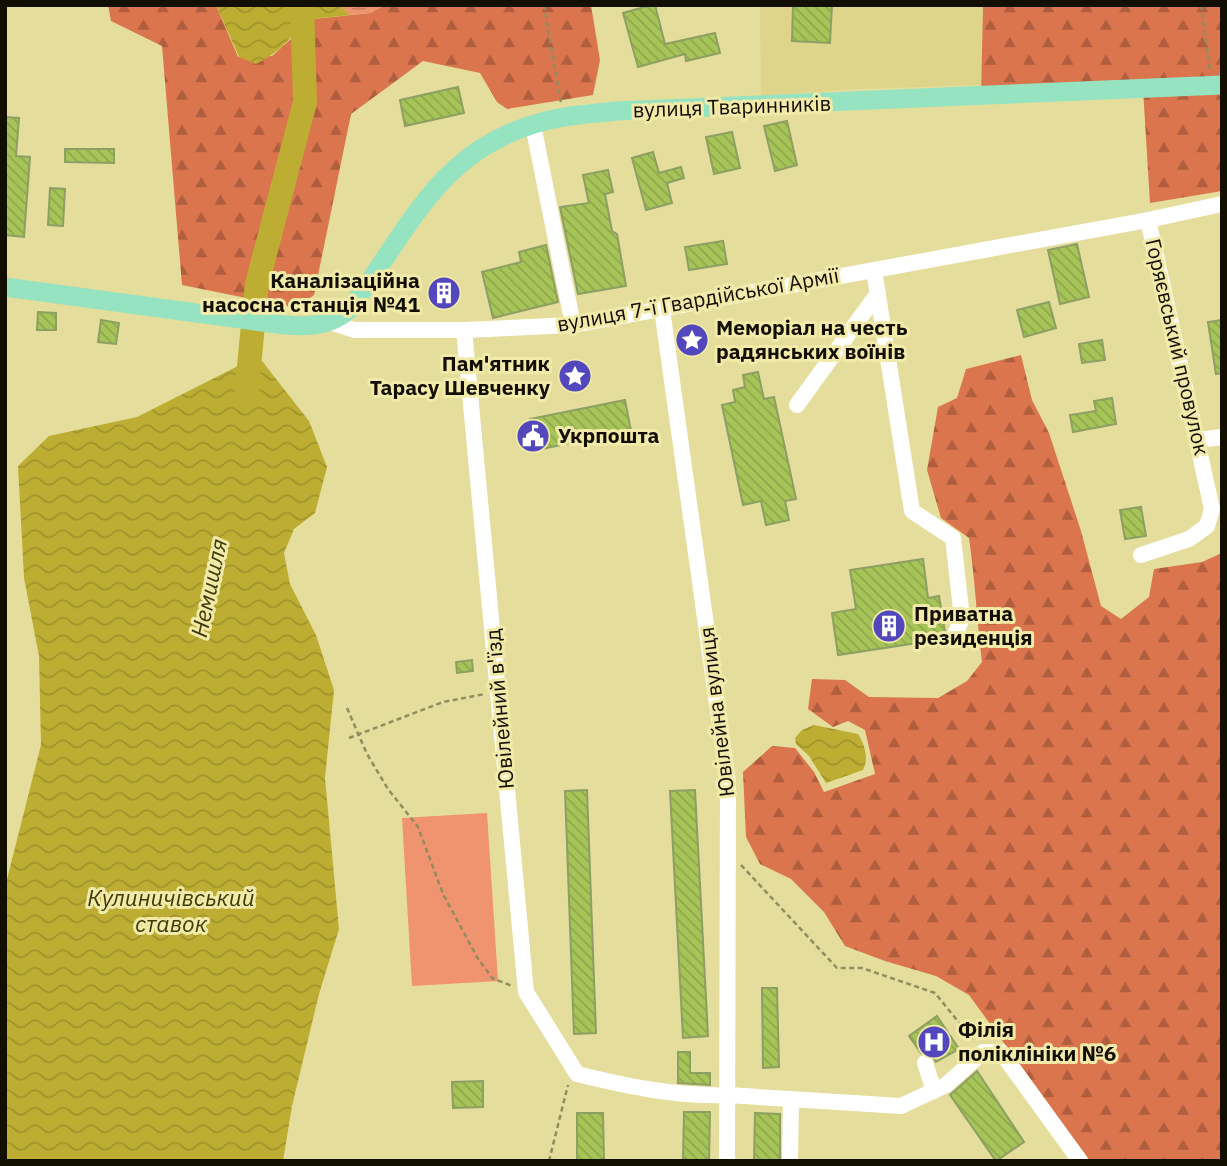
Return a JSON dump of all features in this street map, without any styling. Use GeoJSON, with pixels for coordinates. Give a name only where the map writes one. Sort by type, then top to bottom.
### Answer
{"type":"FeatureCollection","features":[{"type":"Feature","properties":{"kind":"main road","name":"вулиця Тваринників"},"geometry":{"type":"LineString","coordinates":[[330,322],[349,310],[411,218],[443,179],[484,145],[533,125],[563,117],[617,111],[1217,85]]}},
{"type":"Feature","properties":{"kind":"main road","name":"вулиця 7-ї Гвардійської Армії"},"geometry":{"type":"LineString","coordinates":[[5,287],[285,325],[316,326],[330,322]]}},
{"type":"Feature","properties":{"kind":"street"},"geometry":{"type":"LineString","coordinates":[[533,125],[573,325]]}},
{"type":"Feature","properties":{"kind":"street","name":"вулиця 7-ї Гвардійської Армії"},"geometry":{"type":"LineString","coordinates":[[330,322],[354,330],[464,330],[573,325],[1148,220],[1222,204]]}},
{"type":"Feature","properties":{"kind":"street","name":"Горяєвський провулок"},"geometry":{"type":"LineString","coordinates":[[1141,555],[1189,540],[1207,526],[1212,509],[1148,220]]}},
{"type":"Feature","properties":{"kind":"street"},"geometry":{"type":"LineString","coordinates":[[874,270],[912,511],[953,538],[962,618],[953,640]]}},
{"type":"Feature","properties":{"kind":"street"},"geometry":{"type":"LineString","coordinates":[[797,405],[878,293]]}},
{"type":"Feature","properties":{"kind":"street","name":"Ювілейна вулиця"},"geometry":{"type":"LineString","coordinates":[[662,309],[728,783],[727,1161]]}},
{"type":"Feature","properties":{"kind":"street","name":"Ювілейний в'їзд"},"geometry":{"type":"LineString","coordinates":[[464,330],[526,992],[577,1074]]}},
{"type":"Feature","properties":{"kind":"street"},"geometry":{"type":"LineString","coordinates":[[1198,440],[1222,437]]}},
{"type":"Feature","properties":{"kind":"street"},"geometry":{"type":"LineString","coordinates":[[577,1074],[622,1085],[706,1096],[728,1095],[901,1106],[946,1085],[983,1052],[1001,1052],[1080,1161]]}},
{"type":"Feature","properties":{"kind":"street"},"geometry":{"type":"LineString","coordinates":[[925,1063],[934,1091]]}},
{"type":"Feature","properties":{"kind":"street"},"geometry":{"type":"LineString","coordinates":[[790,1161],[791,1099]]}},
{"type":"Feature","properties":{"kind":"path"},"geometry":{"type":"LineString","coordinates":[[544,5],[563,117]]}},
{"type":"Feature","properties":{"kind":"path"},"geometry":{"type":"LineString","coordinates":[[1200,5],[1217,85]]}},
{"type":"Feature","properties":{"kind":"path"},"geometry":{"type":"LineString","coordinates":[[349,738],[443,702],[498,692]]}},
{"type":"Feature","properties":{"kind":"path"},"geometry":{"type":"LineString","coordinates":[[347,709],[367,754],[388,789],[418,827],[443,894],[477,957],[492,978],[526,992]]}},
{"type":"Feature","properties":{"kind":"path"},"geometry":{"type":"LineString","coordinates":[[728,850],[837,968],[862,968],[935,993],[983,1052]]}},
{"type":"Feature","properties":{"kind":"path"},"geometry":{"type":"LineString","coordinates":[[549,1161],[565,1088],[577,1074]]}},
{"type":"Feature","properties":{"kind":"shaded area"},"geometry":{"type":"Polygon","coordinates":[[[760,5],[983,5],[981,85],[855,89],[761,96],[760,5]]]}},
{"type":"Feature","properties":{"kind":"green space"},"geometry":{"type":"Polygon","coordinates":[[[108,5],[216,5],[238,57],[272,56],[292,38],[304,20],[370,13],[385,5],[591,5],[600,60],[593,95],[507,109],[497,102],[480,73],[423,61],[351,114],[314,295],[296,308],[182,285],[162,46],[111,21],[108,5]]]}},
{"type":"Feature","properties":{"kind":"green space"},"geometry":{"type":"Polygon","coordinates":[[[340,5],[385,5],[370,13],[350,15],[340,5]]]}},
{"type":"Feature","properties":{"kind":"green space"},"geometry":{"type":"Polygon","coordinates":[[[983,5],[1222,5],[1222,191],[1150,203],[1143,89],[981,96],[983,5]]]}},
{"type":"Feature","properties":{"kind":"green space"},"geometry":{"type":"Polygon","coordinates":[[[1021,355],[1032,400],[1049,433],[1081,531],[1101,606],[1121,619],[1149,597],[1154,569],[1202,562],[1222,553],[1222,1161],[1090,1161],[969,995],[936,976],[845,946],[824,912],[791,879],[760,864],[746,837],[743,772],[772,746],[795,748],[814,772],[824,792],[875,774],[865,730],[848,721],[833,727],[808,709],[812,679],[845,680],[869,697],[938,698],[967,681],[982,662],[969,538],[941,518],[927,470],[938,407],[957,398],[966,369],[1021,355]]]}},
{"type":"Feature","properties":{"kind":"green space"},"geometry":{"type":"Polygon","coordinates":[[[487,813],[498,981],[412,986],[402,818],[487,813]]]}},
{"type":"Feature","properties":{"kind":"water"},"geometry":{"type":"Polygon","coordinates":[[[216,5],[340,5],[350,15],[304,20],[283,45],[256,64],[239,57],[216,5]]]}},
{"type":"Feature","properties":{"kind":"water","name":"Кулиничівський ставок"},"geometry":{"type":"Polygon","coordinates":[[[262,361],[309,421],[327,467],[315,513],[294,529],[284,553],[290,584],[316,635],[334,690],[325,778],[339,929],[319,994],[292,1106],[283,1161],[5,1161],[5,887],[41,745],[39,656],[24,578],[18,466],[49,436],[137,417],[238,366],[262,361]]]}},
{"type":"Feature","properties":{"kind":"water"},"geometry":{"type":"Polygon","coordinates":[[[814,725],[858,734],[865,752],[863,770],[826,783],[809,756],[796,744],[795,738],[802,730],[814,725]]]}},
{"type":"Feature","properties":{"kind":"building"},"geometry":{"type":"Polygon","coordinates":[[[655,5],[665,44],[715,33],[720,53],[686,61],[685,54],[638,67],[623,13],[655,5]]]}},
{"type":"Feature","properties":{"kind":"building"},"geometry":{"type":"Polygon","coordinates":[[[793,5],[832,5],[830,43],[792,41],[793,5]]]}},
{"type":"Feature","properties":{"kind":"building"},"geometry":{"type":"Polygon","coordinates":[[[458,87],[464,113],[405,126],[400,100],[458,87]]]}},
{"type":"Feature","properties":{"kind":"building"},"geometry":{"type":"Polygon","coordinates":[[[5,117],[19,118],[16,156],[30,157],[24,237],[5,235],[5,117]]]}},
{"type":"Feature","properties":{"kind":"building"},"geometry":{"type":"Polygon","coordinates":[[[787,121],[797,165],[775,171],[764,126],[787,121]]]}},
{"type":"Feature","properties":{"kind":"building"},"geometry":{"type":"Polygon","coordinates":[[[732,132],[740,168],[714,174],[706,137],[732,132]]]}},
{"type":"Feature","properties":{"kind":"building"},"geometry":{"type":"Polygon","coordinates":[[[65,149],[114,149],[114,163],[65,162],[65,149]]]}},
{"type":"Feature","properties":{"kind":"building"},"geometry":{"type":"Polygon","coordinates":[[[653,152],[659,173],[681,167],[684,178],[667,183],[672,203],[646,210],[632,158],[653,152]]]}},
{"type":"Feature","properties":{"kind":"building"},"geometry":{"type":"Polygon","coordinates":[[[608,170],[613,192],[605,194],[612,231],[617,234],[626,286],[578,294],[560,207],[589,203],[583,175],[608,170]]]}},
{"type":"Feature","properties":{"kind":"building"},"geometry":{"type":"Polygon","coordinates":[[[50,188],[65,189],[63,226],[48,225],[50,188]]]}},
{"type":"Feature","properties":{"kind":"building"},"geometry":{"type":"Polygon","coordinates":[[[723,241],[727,264],[689,270],[685,247],[723,241]]]}},
{"type":"Feature","properties":{"kind":"building"},"geometry":{"type":"Polygon","coordinates":[[[1077,244],[1089,297],[1060,304],[1048,250],[1077,244]]]}},
{"type":"Feature","properties":{"kind":"building"},"geometry":{"type":"Polygon","coordinates":[[[546,245],[558,302],[493,318],[482,272],[521,262],[519,252],[546,245]]]}},
{"type":"Feature","properties":{"kind":"building","name":"Каналізаційна насосна станція №41"},"geometry":{"type":"Polygon","coordinates":[[[446,281],[452,299],[441,303],[435,287],[446,281]]]}},
{"type":"Feature","properties":{"kind":"building"},"geometry":{"type":"Polygon","coordinates":[[[1049,302],[1056,328],[1024,337],[1017,310],[1049,302]]]}},
{"type":"Feature","properties":{"kind":"building"},"geometry":{"type":"Polygon","coordinates":[[[38,312],[56,313],[56,330],[37,330],[38,312]]]}},
{"type":"Feature","properties":{"kind":"building"},"geometry":{"type":"Polygon","coordinates":[[[101,320],[119,323],[116,344],[98,342],[101,320]]]}},
{"type":"Feature","properties":{"kind":"building"},"geometry":{"type":"Polygon","coordinates":[[[1222,320],[1222,373],[1216,374],[1208,322],[1222,320]]]}},
{"type":"Feature","properties":{"kind":"building"},"geometry":{"type":"Polygon","coordinates":[[[1102,340],[1105,360],[1082,363],[1079,344],[1102,340]]]}},
{"type":"Feature","properties":{"kind":"building"},"geometry":{"type":"Polygon","coordinates":[[[758,372],[764,399],[774,397],[796,499],[785,501],[789,520],[766,525],[761,501],[743,505],[722,405],[735,402],[733,390],[745,387],[743,375],[758,372]]]}},
{"type":"Feature","properties":{"kind":"building"},"geometry":{"type":"Polygon","coordinates":[[[1112,398],[1116,424],[1073,432],[1070,415],[1096,411],[1094,401],[1112,398]]]}},
{"type":"Feature","properties":{"kind":"building"},"geometry":{"type":"Polygon","coordinates":[[[625,400],[631,431],[536,450],[530,419],[625,400]]]}},
{"type":"Feature","properties":{"kind":"building"},"geometry":{"type":"Polygon","coordinates":[[[1141,507],[1146,536],[1125,539],[1120,510],[1141,507]]]}},
{"type":"Feature","properties":{"kind":"building","name":"Приватна резиденція"},"geometry":{"type":"Polygon","coordinates":[[[923,559],[928,598],[939,596],[945,632],[943,639],[838,655],[832,613],[856,609],[850,570],[923,559]]]}},
{"type":"Feature","properties":{"kind":"building"},"geometry":{"type":"Polygon","coordinates":[[[472,660],[473,671],[457,673],[456,662],[472,660]]]}},
{"type":"Feature","properties":{"kind":"building"},"geometry":{"type":"Polygon","coordinates":[[[587,790],[596,1033],[574,1034],[565,791],[587,790]]]}},
{"type":"Feature","properties":{"kind":"building"},"geometry":{"type":"Polygon","coordinates":[[[695,790],[708,1036],[683,1038],[670,791],[695,790]]]}},
{"type":"Feature","properties":{"kind":"building"},"geometry":{"type":"Polygon","coordinates":[[[762,988],[777,988],[779,1067],[763,1068],[762,988]]]}},
{"type":"Feature","properties":{"kind":"building","name":"Філія поліклініки №6"},"geometry":{"type":"Polygon","coordinates":[[[937,1016],[959,1049],[936,1062],[931,1055],[921,1053],[909,1036],[937,1016]]]}},
{"type":"Feature","properties":{"kind":"building"},"geometry":{"type":"Polygon","coordinates":[[[678,1052],[690,1052],[690,1073],[710,1073],[710,1085],[678,1083],[678,1052]]]}},
{"type":"Feature","properties":{"kind":"building"},"geometry":{"type":"Polygon","coordinates":[[[977,1071],[1024,1142],[996,1161],[950,1095],[977,1071]]]}},
{"type":"Feature","properties":{"kind":"building"},"geometry":{"type":"Polygon","coordinates":[[[483,1081],[483,1107],[453,1108],[452,1082],[483,1081]]]}},
{"type":"Feature","properties":{"kind":"building"},"geometry":{"type":"Polygon","coordinates":[[[684,1112],[710,1112],[709,1161],[683,1161],[684,1112]]]}},
{"type":"Feature","properties":{"kind":"building"},"geometry":{"type":"Polygon","coordinates":[[[577,1113],[603,1113],[604,1161],[577,1161],[577,1113]]]}},
{"type":"Feature","properties":{"kind":"building"},"geometry":{"type":"Polygon","coordinates":[[[755,1113],[780,1114],[780,1161],[754,1161],[755,1113]]]}},
{"type":"Feature","properties":{"kind":"waterway","name":"Немишля"},"geometry":{"type":"LineString","coordinates":[[246,397],[257,284],[305,102],[302,5]]}},
{"type":"Feature","properties":{"kind":"place","name":"Каналізаційна насосна станція №41"},"geometry":{"type":"Point","coordinates":[444,293]}},
{"type":"Feature","properties":{"kind":"place","name":"Меморіал на честь радянських воїнів"},"geometry":{"type":"Point","coordinates":[692,340]}},
{"type":"Feature","properties":{"kind":"place","name":"Пам'ятник Тарасу Шевченку"},"geometry":{"type":"Point","coordinates":[575,376]}},
{"type":"Feature","properties":{"kind":"place","name":"Укрпошта"},"geometry":{"type":"Point","coordinates":[533,436]}},
{"type":"Feature","properties":{"kind":"place","name":"Приватна резиденція"},"geometry":{"type":"Point","coordinates":[889,626]}},
{"type":"Feature","properties":{"kind":"place","name":"Філія поліклініки №6"},"geometry":{"type":"Point","coordinates":[934,1042]}}]}
